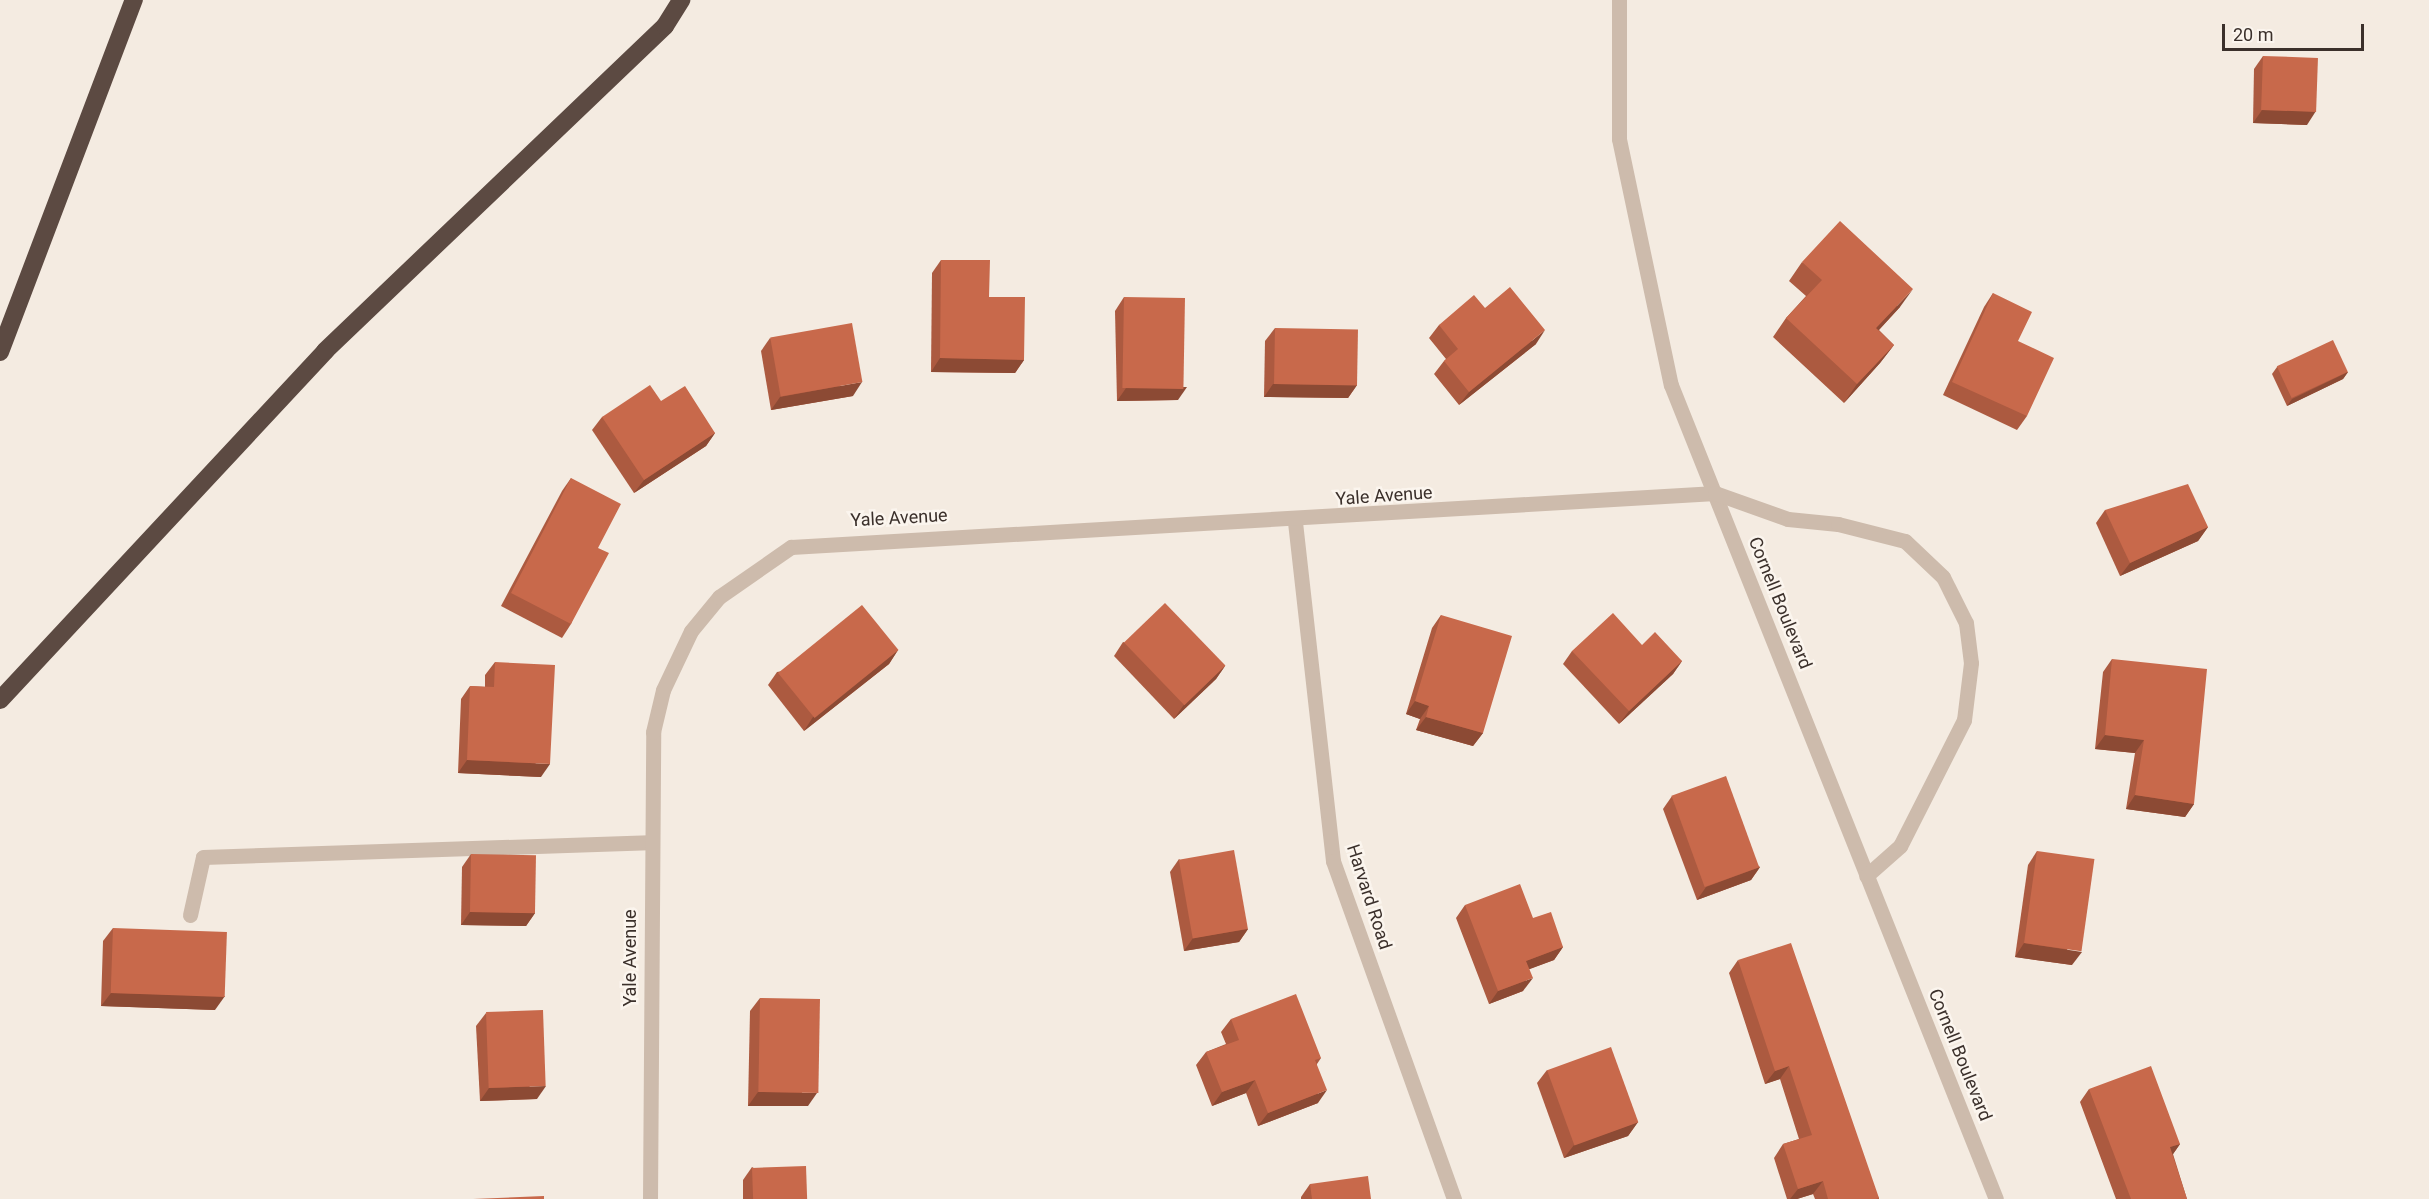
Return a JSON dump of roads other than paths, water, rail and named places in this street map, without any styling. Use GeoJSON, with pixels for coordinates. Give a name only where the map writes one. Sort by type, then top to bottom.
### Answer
{"type":"FeatureCollection","features":[{"type":"Feature","properties":{"kind":"highway"},"geometry":{"type":"LineString","coordinates":[[0,352],[134,0]]}},
{"type":"Feature","properties":{"kind":"highway"},"geometry":{"type":"LineString","coordinates":[[0,700],[325,351],[665,26],[681,0]]}},
{"type":"Feature","properties":{"kind":"street","name":"Cornell Boulevard"},"geometry":{"type":"LineString","coordinates":[[1619,0],[1619,139],[1671,385],[1996,1199]]}},
{"type":"Feature","properties":{"kind":"street","name":"Yale Avenue"},"geometry":{"type":"LineString","coordinates":[[650,1199],[649,842],[653,732],[668,680],[692,631],[719,597],[791,547],[940,535],[1295,522],[1715,493]]}},
{"type":"Feature","properties":{"kind":"street"},"geometry":{"type":"LineString","coordinates":[[1715,493],[1788,519],[1838,524],[1905,541],[1942,577],[1966,623],[1971,663],[1964,720],[1900,846],[1866,876]]}},
{"type":"Feature","properties":{"kind":"street","name":"Harvard Road"},"geometry":{"type":"LineString","coordinates":[[1295,522],[1333,861],[1454,1199]]}},
{"type":"Feature","properties":{"kind":"street"},"geometry":{"type":"LineString","coordinates":[[190,915],[202,857],[649,842]]}}]}
